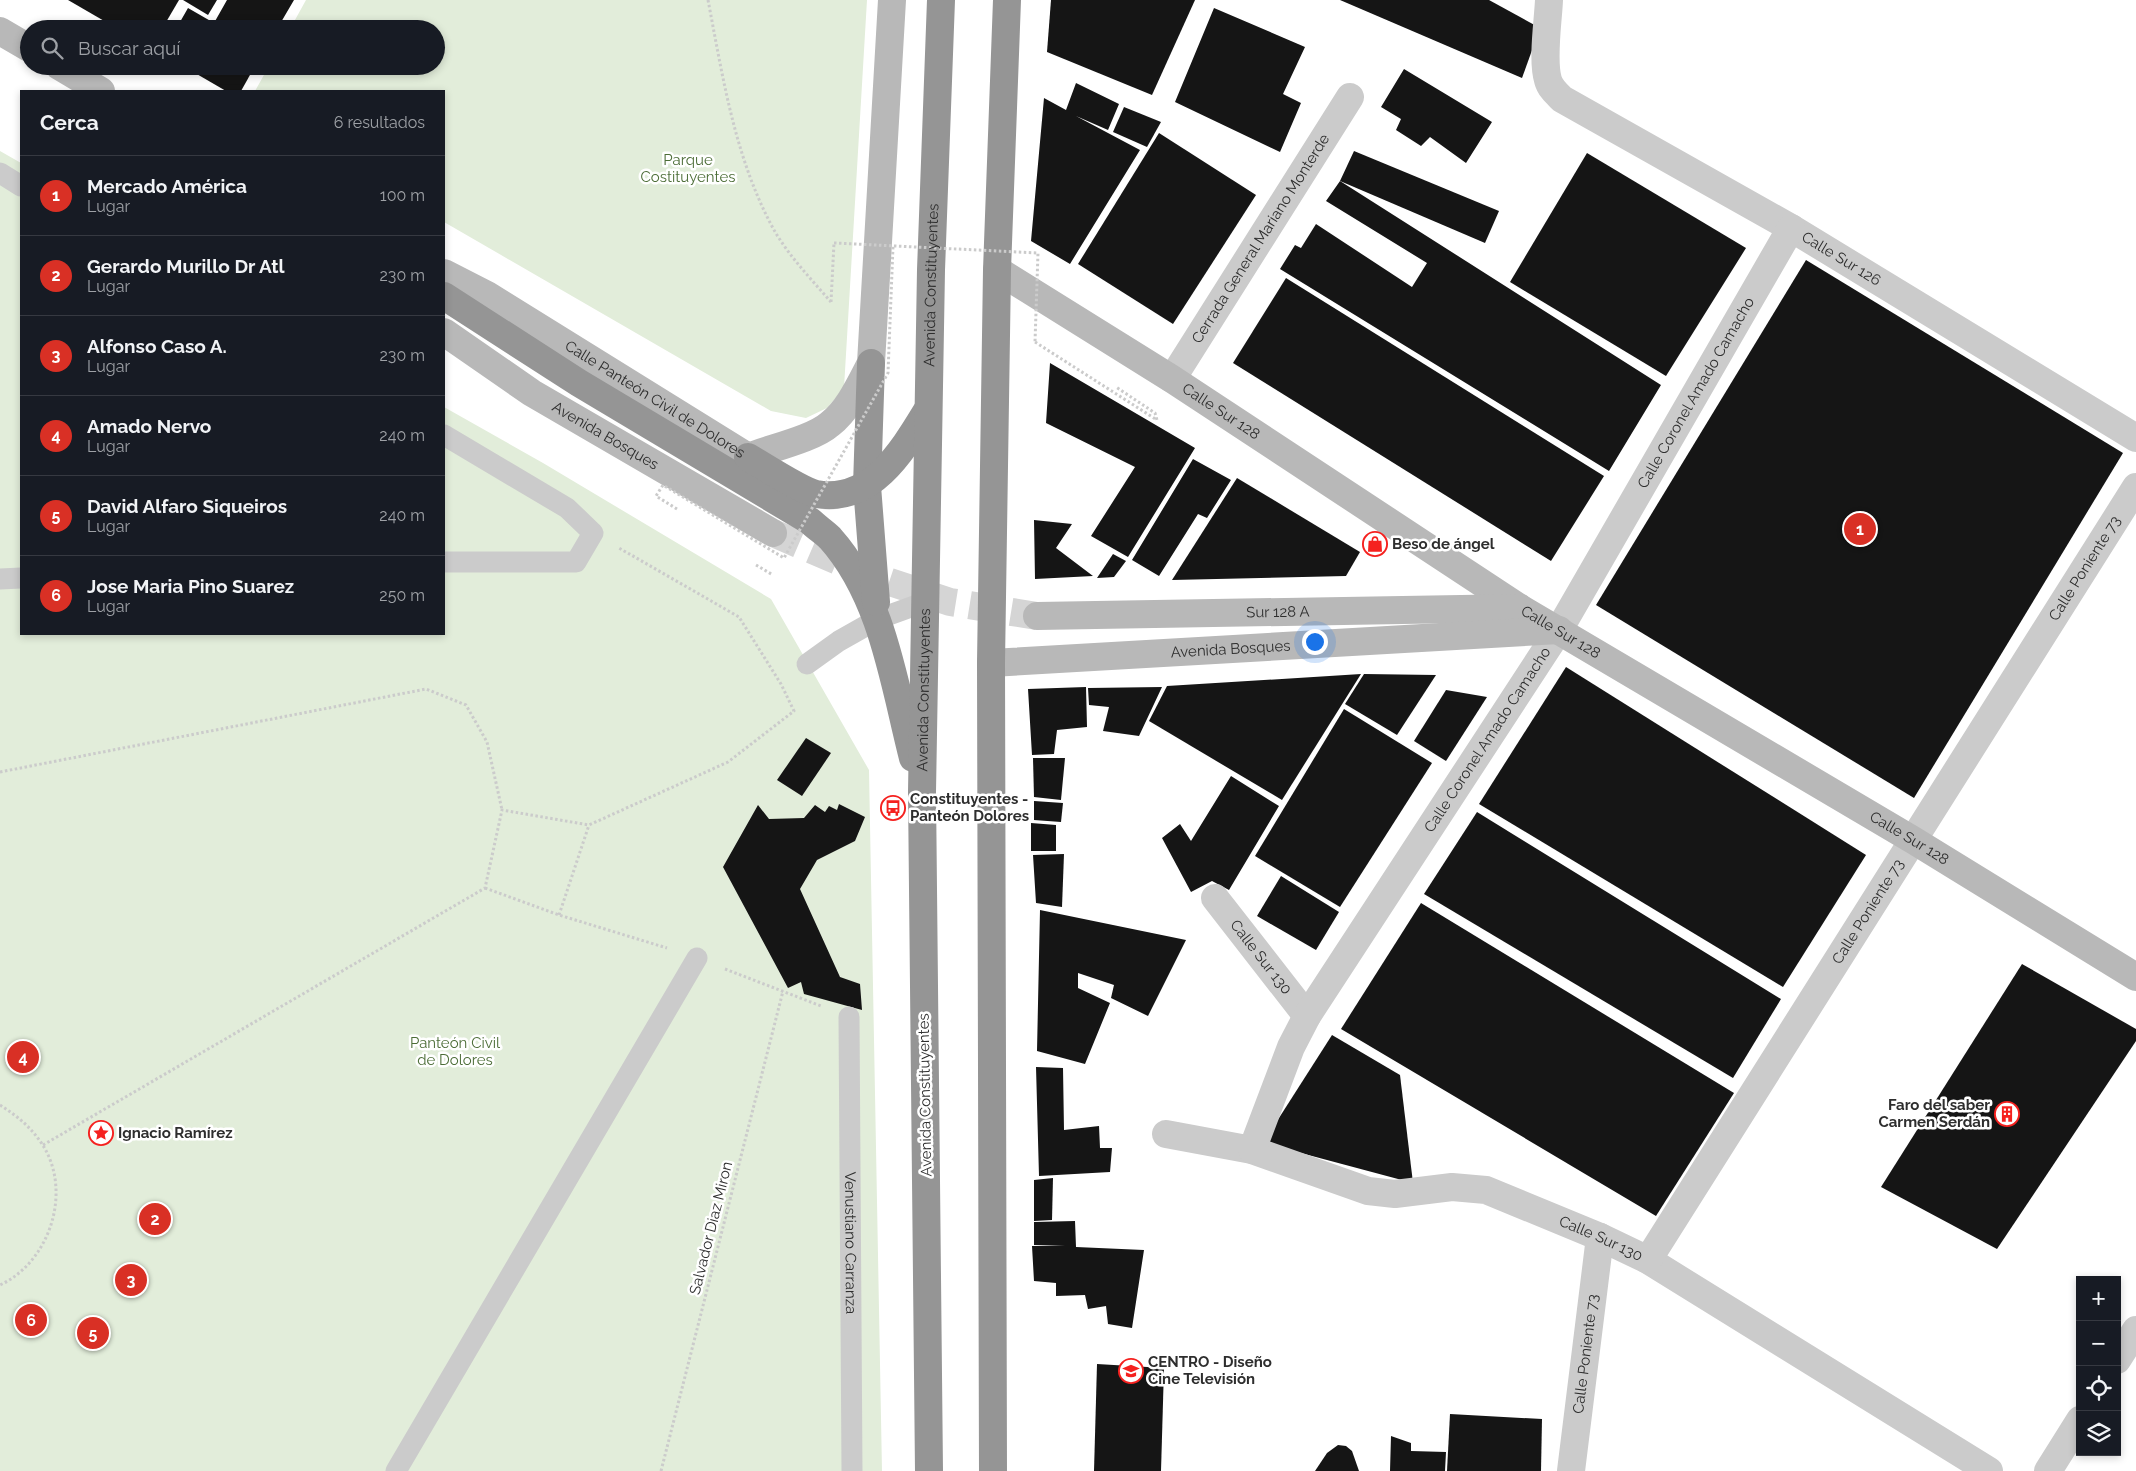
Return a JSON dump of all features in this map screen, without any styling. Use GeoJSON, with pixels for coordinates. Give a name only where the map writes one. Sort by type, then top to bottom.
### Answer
{"type":"FeatureCollection","features":[{"type":"Feature","properties":{"kind":"highway","name":"Avenida Constituyentes"},"geometry":{"type":"LineString","coordinates":[[929,1471],[922,792],[931,270],[941,0]]}},
{"type":"Feature","properties":{"kind":"highway"},"geometry":{"type":"LineString","coordinates":[[993,1471],[991,663],[997,270],[1007,0]]}},
{"type":"Feature","properties":{"kind":"highway"},"geometry":{"type":"LineString","coordinates":[[445,297],[579,383],[810,521],[830,538],[852,568],[878,618]]}},
{"type":"Feature","properties":{"kind":"highway"},"geometry":{"type":"LineString","coordinates":[[871,363],[866,486],[878,618],[922,792]]}},
{"type":"Feature","properties":{"kind":"highway"},"geometry":{"type":"LineString","coordinates":[[748,457],[815,494],[849,493],[866,486],[906,444],[928,409]]}},
{"type":"Feature","properties":{"kind":"street","name":"Calle Panteón Civil de Dolores"},"geometry":{"type":"LineString","coordinates":[[445,274],[488,295],[748,457],[819,432],[832,423],[847,405],[871,363],[892,0]]}},
{"type":"Feature","properties":{"kind":"street","name":"Calle Sur 126"},"geometry":{"type":"LineString","coordinates":[[1549,0],[1546,67],[1548,82],[1553,91],[1562,99],[1791,228],[2136,438]]}},
{"type":"Feature","properties":{"kind":"street"},"geometry":{"type":"LineString","coordinates":[[0,32],[20,43]]}},
{"type":"Feature","properties":{"kind":"street"},"geometry":{"type":"LineString","coordinates":[[74,75],[99,90]]}},
{"type":"Feature","properties":{"kind":"street","name":"Cerrada General Mariano Monterde"},"geometry":{"type":"LineString","coordinates":[[1172,379],[1350,97]]}},
{"type":"Feature","properties":{"kind":"street","name":"Calle Coronel Amado Camacho"},"geometry":{"type":"LineString","coordinates":[[1252,1150],[1291,1047],[1307,1016],[1559,630],[1791,228]]}},
{"type":"Feature","properties":{"kind":"street","name":"Calle Sur 128"},"geometry":{"type":"LineString","coordinates":[[997,270],[1172,379],[1520,608],[1913,840],[2136,977]]}},
{"type":"Feature","properties":{"kind":"street","name":"Avenida Bosques"},"geometry":{"type":"LineString","coordinates":[[445,333],[532,393],[773,533]]}},
{"type":"Feature","properties":{"kind":"street","name":"Calle Poniente 73"},"geometry":{"type":"LineString","coordinates":[[1648,1260],[2136,486]]}},
{"type":"Feature","properties":{"kind":"street","name":"Sur 128 A"},"geometry":{"type":"LineString","coordinates":[[1037,616],[1520,608]]}},
{"type":"Feature","properties":{"kind":"street","name":"Avenida Bosques"},"geometry":{"type":"LineString","coordinates":[[991,663],[1559,630]]}},
{"type":"Feature","properties":{"kind":"street","name":"Calle Sur 130"},"geometry":{"type":"LineString","coordinates":[[1215,898],[1307,1016]]}},
{"type":"Feature","properties":{"kind":"street","name":"Calle Sur 130"},"geometry":{"type":"LineString","coordinates":[[1166,1134],[1252,1150],[1368,1191],[1394,1194],[1452,1187],[1486,1190],[1600,1237],[1648,1260],[1989,1471]]}},
{"type":"Feature","properties":{"kind":"street","name":"Calle Poniente 73"},"geometry":{"type":"LineString","coordinates":[[1571,1471],[1600,1237]]}},
{"type":"Feature","properties":{"kind":"street"},"geometry":{"type":"LineString","coordinates":[[2121,1354],[2136,1330]]}},
{"type":"Feature","properties":{"kind":"street"},"geometry":{"type":"LineString","coordinates":[[2048,1471],[2076,1426]]}},
{"type":"Feature","properties":{"kind":"lane"},"geometry":{"type":"LineString","coordinates":[[0,173],[20,185]]}},
{"type":"Feature","properties":{"kind":"lane"},"geometry":{"type":"LineString","coordinates":[[445,436],[567,508],[593,533],[576,562],[445,562]]}},
{"type":"Feature","properties":{"kind":"lane"},"geometry":{"type":"LineString","coordinates":[[0,579],[20,578]]}},
{"type":"Feature","properties":{"kind":"lane"},"geometry":{"type":"LineString","coordinates":[[806,664],[838,641],[878,618],[925,602]]}},
{"type":"Feature","properties":{"kind":"lane"},"geometry":{"type":"LineString","coordinates":[[396,1471],[697,958]]}},
{"type":"Feature","properties":{"kind":"lane","name":"Venustiano Carranza"},"geometry":{"type":"LineString","coordinates":[[849,1017],[852,1471]]}},
{"type":"Feature","properties":{"kind":"path"},"geometry":{"type":"LineString","coordinates":[[708,0],[730,110],[753,186],[775,231],[805,272],[831,302],[834,243],[1038,253],[1035,342]]}},
{"type":"Feature","properties":{"kind":"path"},"geometry":{"type":"LineString","coordinates":[[677,509],[656,496],[663,485],[784,558],[888,373],[893,246]]}},
{"type":"Feature","properties":{"kind":"path"},"geometry":{"type":"LineString","coordinates":[[502,810],[589,825],[728,762],[794,710],[781,684],[739,616],[593,533]]}},
{"type":"Feature","properties":{"kind":"path"},"geometry":{"type":"LineString","coordinates":[[0,772],[426,689],[466,706],[487,742],[502,810],[485,888],[43,1146]]}},
{"type":"Feature","properties":{"kind":"path"},"geometry":{"type":"LineString","coordinates":[[559,914],[589,825]]}},
{"type":"Feature","properties":{"kind":"path"},"geometry":{"type":"LineString","coordinates":[[485,888],[697,958],[849,1017]]}},
{"type":"Feature","properties":{"kind":"path","name":"Salvador Diaz Miron"},"geometry":{"type":"LineString","coordinates":[[661,1471],[783,991]]}},
{"type":"Feature","properties":{"kind":"path"},"geometry":{"type":"LineString","coordinates":[[0,1105],[25,1122],[43,1146],[54,1173],[56,1204],[49,1233],[34,1259],[11,1280],[0,1285]]}},
{"type":"Feature","properties":{"kind":"green space","name":"Parque Costituyentes"},"geometry":{"type":"Polygon","coordinates":[[[306,0],[867,0],[844,388],[827,408],[806,418],[771,411],[445,223],[445,90],[256,90],[264,75],[445,75],[445,20],[295,20],[306,0]]]}},
{"type":"Feature","properties":{"kind":"green space","name":"Panteón Civil de Dolores"},"geometry":{"type":"Polygon","coordinates":[[[0,151],[20,162],[20,635],[445,635],[445,408],[543,463],[771,599],[869,770],[882,1471],[0,1471],[0,151]]]}},
{"type":"Feature","properties":{"kind":"building"},"geometry":{"type":"Polygon","coordinates":[[[68,0],[179,0],[167,20],[102,20],[68,0]]]}},
{"type":"Feature","properties":{"kind":"building"},"geometry":{"type":"Polygon","coordinates":[[[183,0],[217,0],[208,15],[183,0]]]}},
{"type":"Feature","properties":{"kind":"building"},"geometry":{"type":"Polygon","coordinates":[[[227,0],[294,0],[282,20],[216,20],[227,0]]]}},
{"type":"Feature","properties":{"kind":"building"},"geometry":{"type":"Polygon","coordinates":[[[1051,0],[1195,0],[1152,95],[1047,52],[1051,0]]]}},
{"type":"Feature","properties":{"kind":"building"},"geometry":{"type":"Polygon","coordinates":[[[1340,0],[1489,0],[1540,28],[1522,78],[1340,0]]]}},
{"type":"Feature","properties":{"kind":"building"},"geometry":{"type":"Polygon","coordinates":[[[188,8],[209,20],[181,20],[188,8]]]}},
{"type":"Feature","properties":{"kind":"building"},"geometry":{"type":"Polygon","coordinates":[[[1214,8],[1305,47],[1283,94],[1301,103],[1280,152],[1175,102],[1214,8]]]}},
{"type":"Feature","properties":{"kind":"building"},"geometry":{"type":"Polygon","coordinates":[[[1404,69],[1492,122],[1466,163],[1430,137],[1421,146],[1396,130],[1401,119],[1381,107],[1404,69]]]}},
{"type":"Feature","properties":{"kind":"building"},"geometry":{"type":"Polygon","coordinates":[[[198,75],[250,75],[242,90],[224,90],[198,75]]]}},
{"type":"Feature","properties":{"kind":"building"},"geometry":{"type":"Polygon","coordinates":[[[1076,83],[1119,104],[1108,130],[1076,116],[1140,150],[1070,264],[1031,241],[1044,98],[1066,110],[1076,83]]]}},
{"type":"Feature","properties":{"kind":"building"},"geometry":{"type":"Polygon","coordinates":[[[1124,107],[1161,122],[1147,147],[1113,132],[1124,107]]]}},
{"type":"Feature","properties":{"kind":"building"},"geometry":{"type":"Polygon","coordinates":[[[1159,133],[1256,195],[1173,324],[1078,264],[1159,133]]]}},
{"type":"Feature","properties":{"kind":"building"},"geometry":{"type":"Polygon","coordinates":[[[1354,151],[1499,211],[1485,243],[1340,181],[1354,151]]]}},
{"type":"Feature","properties":{"kind":"building"},"geometry":{"type":"Polygon","coordinates":[[[1587,153],[1746,248],[1666,376],[1510,282],[1587,153]]]}},
{"type":"Feature","properties":{"kind":"building"},"geometry":{"type":"Polygon","coordinates":[[[1340,181],[1661,385],[1609,471],[1280,269],[1295,245],[1301,248],[1316,224],[1412,287],[1427,263],[1326,201],[1340,181]]]}},
{"type":"Feature","properties":{"kind":"building"},"geometry":{"type":"Polygon","coordinates":[[[1806,260],[2123,453],[1914,798],[1596,605],[1806,260]]]}},
{"type":"Feature","properties":{"kind":"building"},"geometry":{"type":"Polygon","coordinates":[[[1286,278],[1604,476],[1551,561],[1233,363],[1286,278]]]}},
{"type":"Feature","properties":{"kind":"building"},"geometry":{"type":"Polygon","coordinates":[[[1050,363],[1195,448],[1128,557],[1091,536],[1135,467],[1046,423],[1050,363]]]}},
{"type":"Feature","properties":{"kind":"building"},"geometry":{"type":"Polygon","coordinates":[[[1193,459],[1231,480],[1207,518],[1198,514],[1159,576],[1132,560],[1193,459]]]}},
{"type":"Feature","properties":{"kind":"building"},"geometry":{"type":"Polygon","coordinates":[[[1237,478],[1360,552],[1346,576],[1172,580],[1237,478]]]}},
{"type":"Feature","properties":{"kind":"building"},"geometry":{"type":"Polygon","coordinates":[[[1034,520],[1072,524],[1056,548],[1093,576],[1035,579],[1034,520]]]}},
{"type":"Feature","properties":{"kind":"building"},"geometry":{"type":"Polygon","coordinates":[[[1113,554],[1126,561],[1114,577],[1097,578],[1113,554]]]}},
{"type":"Feature","properties":{"kind":"building"},"geometry":{"type":"Polygon","coordinates":[[[1566,667],[1866,855],[1783,987],[1479,804],[1566,667]]]}},
{"type":"Feature","properties":{"kind":"building"},"geometry":{"type":"Polygon","coordinates":[[[1361,674],[1282,800],[1149,721],[1167,686],[1361,674]]]}},
{"type":"Feature","properties":{"kind":"building"},"geometry":{"type":"Polygon","coordinates":[[[1364,674],[1436,675],[1397,735],[1345,704],[1364,674]]]}},
{"type":"Feature","properties":{"kind":"building"},"geometry":{"type":"Polygon","coordinates":[[[1086,687],[1087,727],[1057,730],[1054,754],[1032,755],[1028,689],[1086,687]]]}},
{"type":"Feature","properties":{"kind":"building"},"geometry":{"type":"Polygon","coordinates":[[[1162,687],[1139,736],[1103,731],[1109,707],[1089,705],[1088,688],[1162,687]]]}},
{"type":"Feature","properties":{"kind":"building"},"geometry":{"type":"Polygon","coordinates":[[[1446,690],[1487,697],[1446,761],[1414,741],[1446,690]]]}},
{"type":"Feature","properties":{"kind":"building"},"geometry":{"type":"Polygon","coordinates":[[[1344,709],[1432,763],[1340,907],[1255,856],[1344,709]]]}},
{"type":"Feature","properties":{"kind":"building"},"geometry":{"type":"Polygon","coordinates":[[[806,738],[831,753],[802,796],[777,780],[806,738]]]}},
{"type":"Feature","properties":{"kind":"building"},"geometry":{"type":"Polygon","coordinates":[[[1033,758],[1065,758],[1061,800],[1034,797],[1033,758]]]}},
{"type":"Feature","properties":{"kind":"building"},"geometry":{"type":"Polygon","coordinates":[[[1231,776],[1279,806],[1229,890],[1212,881],[1191,892],[1162,838],[1180,824],[1191,841],[1231,776]]]}},
{"type":"Feature","properties":{"kind":"building"},"geometry":{"type":"Polygon","coordinates":[[[1034,801],[1063,803],[1061,822],[1034,820],[1034,801]]]}},
{"type":"Feature","properties":{"kind":"building"},"geometry":{"type":"Polygon","coordinates":[[[839,804],[865,817],[855,841],[817,860],[800,889],[840,977],[860,984],[862,1010],[804,994],[801,982],[788,988],[723,867],[758,805],[769,819],[804,818],[815,805],[825,812],[829,806],[837,810],[839,804]]]}},
{"type":"Feature","properties":{"kind":"building"},"geometry":{"type":"Polygon","coordinates":[[[1477,812],[1781,999],[1733,1078],[1424,894],[1477,812]]]}},
{"type":"Feature","properties":{"kind":"building"},"geometry":{"type":"Polygon","coordinates":[[[1031,823],[1056,825],[1056,851],[1031,851],[1031,823]]]}},
{"type":"Feature","properties":{"kind":"building"},"geometry":{"type":"Polygon","coordinates":[[[1064,854],[1062,907],[1036,903],[1033,855],[1064,854]]]}},
{"type":"Feature","properties":{"kind":"building"},"geometry":{"type":"Polygon","coordinates":[[[1281,876],[1339,912],[1316,950],[1257,916],[1281,876]]]}},
{"type":"Feature","properties":{"kind":"building"},"geometry":{"type":"Polygon","coordinates":[[[1421,903],[1734,1093],[1656,1216],[1341,1029],[1421,903]]]}},
{"type":"Feature","properties":{"kind":"building"},"geometry":{"type":"Polygon","coordinates":[[[1040,910],[1186,940],[1148,1016],[1111,998],[1114,985],[1078,973],[1078,988],[1110,1003],[1085,1064],[1037,1051],[1040,910]]]}},
{"type":"Feature","properties":{"kind":"building","name":"Faro del saber Carmen Serdán"},"geometry":{"type":"Polygon","coordinates":[[[2022,964],[2136,1029],[2136,1041],[1997,1249],[1881,1187],[2022,964]]]}},
{"type":"Feature","properties":{"kind":"building"},"geometry":{"type":"Polygon","coordinates":[[[1332,1035],[1400,1075],[1413,1183],[1263,1143],[1332,1035]]]}},
{"type":"Feature","properties":{"kind":"building"},"geometry":{"type":"Polygon","coordinates":[[[1036,1067],[1063,1068],[1064,1130],[1099,1126],[1100,1148],[1112,1148],[1110,1172],[1039,1176],[1036,1067]]]}},
{"type":"Feature","properties":{"kind":"building"},"geometry":{"type":"Polygon","coordinates":[[[1053,1178],[1052,1220],[1034,1221],[1034,1180],[1053,1178]]]}},
{"type":"Feature","properties":{"kind":"building"},"geometry":{"type":"Polygon","coordinates":[[[1075,1221],[1076,1247],[1144,1250],[1132,1328],[1108,1324],[1106,1306],[1088,1309],[1085,1295],[1056,1296],[1056,1283],[1034,1281],[1032,1246],[1065,1246],[1034,1245],[1034,1222],[1075,1221]]]}},
{"type":"Feature","properties":{"kind":"building"},"geometry":{"type":"Polygon","coordinates":[[[1097,1364],[1164,1368],[1161,1471],[1094,1471],[1097,1364]]]}},
{"type":"Feature","properties":{"kind":"building"},"geometry":{"type":"Polygon","coordinates":[[[1450,1414],[1542,1419],[1541,1471],[1447,1471],[1450,1414]]]}},
{"type":"Feature","properties":{"kind":"building"},"geometry":{"type":"Polygon","coordinates":[[[1391,1436],[1411,1443],[1411,1451],[1446,1452],[1445,1471],[1390,1471],[1391,1436]]]}},
{"type":"Feature","properties":{"kind":"building"},"geometry":{"type":"Polygon","coordinates":[[[1338,1445],[1346,1446],[1352,1451],[1359,1471],[1315,1471],[1327,1453],[1338,1445]]]}},
{"type":"Feature","properties":{"kind":"tunnel"},"geometry":{"type":"LineString","coordinates":[[773,533],[875,577],[950,602],[1037,616]]}},
{"type":"Feature","properties":{"kind":"place","name":"Mercado América"},"geometry":{"type":"Point","coordinates":[1860,529]}},
{"type":"Feature","properties":{"kind":"place","name":"Beso de ángel"},"geometry":{"type":"Point","coordinates":[1375,544]}},
{"type":"Feature","properties":{"kind":"place","name":"Constituyentes - Panteón Dolores"},"geometry":{"type":"Point","coordinates":[893,808]}},
{"type":"Feature","properties":{"kind":"place","name":"Amado Nervo"},"geometry":{"type":"Point","coordinates":[23,1057]}},
{"type":"Feature","properties":{"kind":"place","name":"Faro del saber Carmen Serdán"},"geometry":{"type":"Point","coordinates":[2007,1114]}},
{"type":"Feature","properties":{"kind":"place","name":"Ignacio Ramírez"},"geometry":{"type":"Point","coordinates":[101,1133]}},
{"type":"Feature","properties":{"kind":"place","name":"Gerardo Murillo Dr Atl"},"geometry":{"type":"Point","coordinates":[155,1219]}},
{"type":"Feature","properties":{"kind":"place","name":"Alfonso Caso A."},"geometry":{"type":"Point","coordinates":[131,1280]}},
{"type":"Feature","properties":{"kind":"place","name":"Jose Maria Pino Suarez"},"geometry":{"type":"Point","coordinates":[31,1320]}},
{"type":"Feature","properties":{"kind":"place","name":"David Alfaro Siqueiros"},"geometry":{"type":"Point","coordinates":[93,1333]}},
{"type":"Feature","properties":{"kind":"place","name":"CENTRO - Diseño Cine Televisión"},"geometry":{"type":"Point","coordinates":[1131,1371]}}]}
